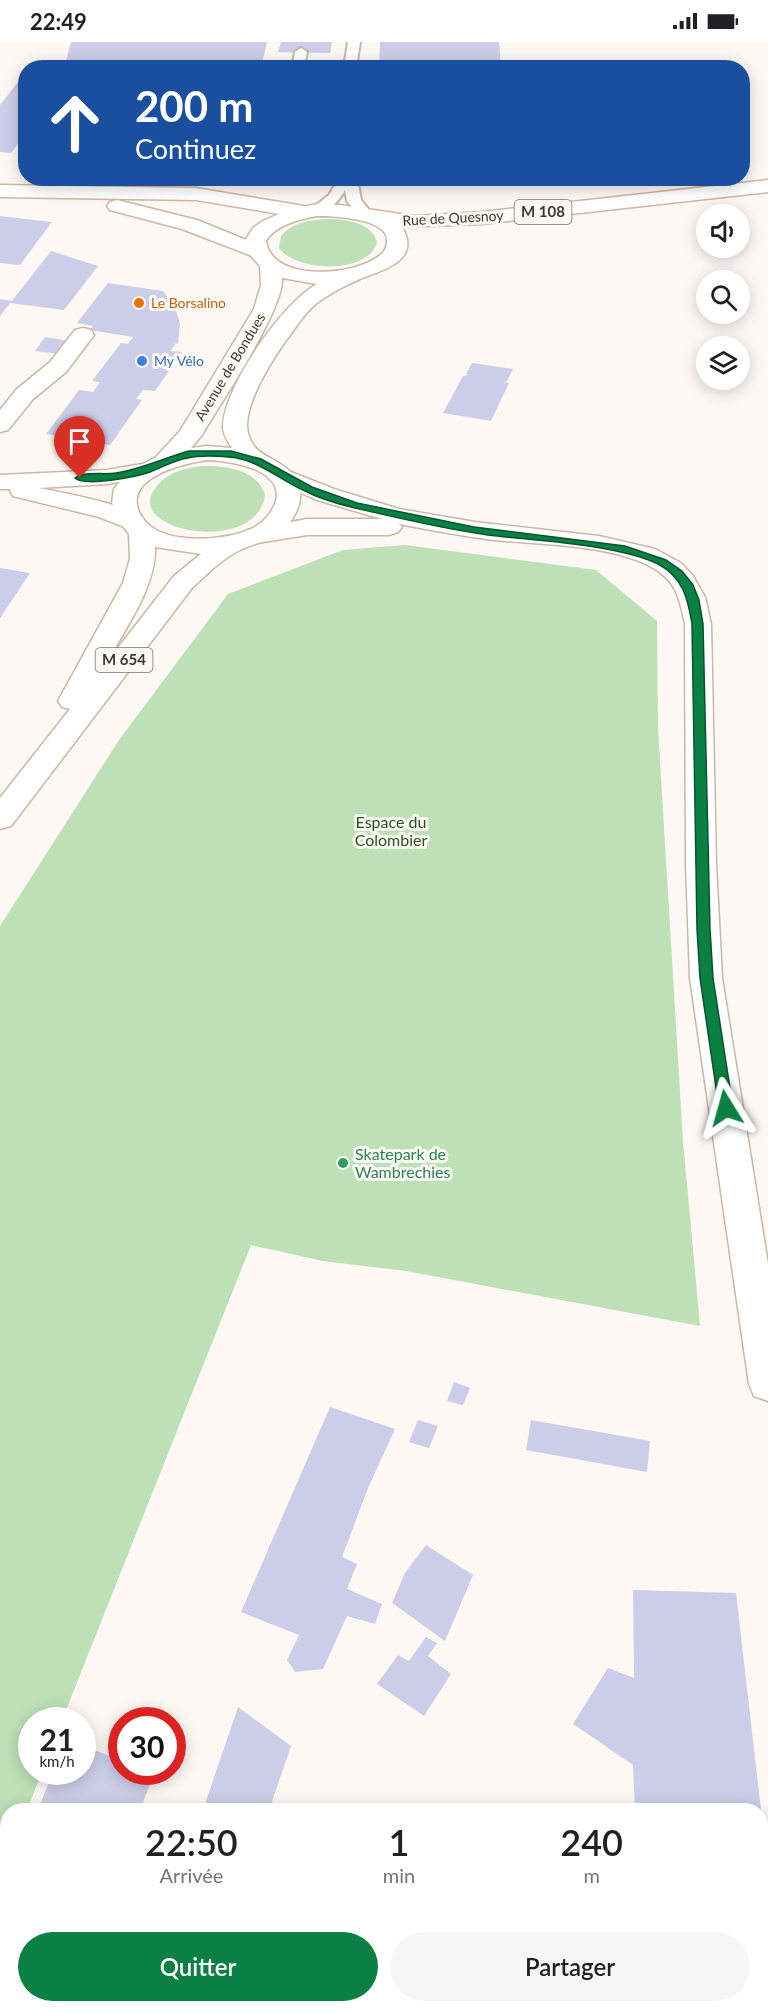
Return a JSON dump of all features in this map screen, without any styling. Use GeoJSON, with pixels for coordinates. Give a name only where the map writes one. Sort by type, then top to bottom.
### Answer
{"type":"FeatureCollection","features":[{"type":"Feature","properties":{"kind":"main road","name":"Rue de Quesnoy"},"geometry":{"type":"LineString","coordinates":[[311,211],[348,211],[414,222],[463,219],[768,186]]}},
{"type":"Feature","properties":{"kind":"main road"},"geometry":{"type":"LineString","coordinates":[[0,191],[195,194],[311,211]]}},
{"type":"Feature","properties":{"kind":"main road"},"geometry":{"type":"LineString","coordinates":[[35,193],[177,220],[213,232],[288,272],[334,277],[357,274]]}},
{"type":"Feature","properties":{"kind":"main road","name":"Rue de Quesnoy"},"geometry":{"type":"LineString","coordinates":[[357,274],[378,266],[392,255],[420,243],[529,221],[710,193]]}},
{"type":"Feature","properties":{"kind":"main road","name":"Avenue de Bondues"},"geometry":{"type":"LineString","coordinates":[[157,465],[190,435],[265,309],[272,285],[257,238],[265,228],[284,217],[311,211]]}},
{"type":"Feature","properties":{"kind":"main road"},"geometry":{"type":"LineString","coordinates":[[370,216],[389,227],[396,235],[397,247],[392,255]]}},
{"type":"Feature","properties":{"kind":"main road","name":"Avenue de Bondues"},"geometry":{"type":"LineString","coordinates":[[253,459],[239,441],[236,423],[240,405],[259,364],[288,321],[303,304],[319,291],[357,274]]}},
{"type":"Feature","properties":{"kind":"main road"},"geometry":{"type":"LineString","coordinates":[[0,425],[25,394],[58,367],[83,335]]}},
{"type":"Feature","properties":{"kind":"main road"},"geometry":{"type":"LineString","coordinates":[[0,484],[107,477],[207,453],[231,454],[253,459],[316,492],[354,505],[474,530],[599,545],[644,554],[662,562],[678,574],[687,585],[694,600],[698,624],[701,864],[706,978],[768,1384]]}},
{"type":"Feature","properties":{"kind":"main road"},"geometry":{"type":"LineString","coordinates":[[137,526],[126,510],[126,495],[132,483],[157,465]]}},
{"type":"Feature","properties":{"kind":"main road"},"geometry":{"type":"LineString","coordinates":[[246,538],[276,522],[287,506],[288,489],[278,474]]}},
{"type":"Feature","properties":{"kind":"main road"},"geometry":{"type":"LineString","coordinates":[[0,484],[100,509],[163,541],[184,545],[213,546],[246,538],[332,526],[474,530]]}},
{"type":"Feature","properties":{"kind":"main road","name":"M 654"},"geometry":{"type":"LineString","coordinates":[[21,789],[133,590],[142,559],[137,526]]}},
{"type":"Feature","properties":{"kind":"main road","name":"M 654"},"geometry":{"type":"LineString","coordinates":[[0,819],[183,582],[199,567],[246,538]]}},
{"type":"Feature","properties":{"kind":"lane"},"geometry":{"type":"LineString","coordinates":[[351,60],[354,42]]}},
{"type":"Feature","properties":{"kind":"lane"},"geometry":{"type":"LineString","coordinates":[[300,60],[301,52]]}},
{"type":"Feature","properties":{"kind":"lane"},"geometry":{"type":"LineString","coordinates":[[311,211],[334,198],[342,186]]}},
{"type":"Feature","properties":{"kind":"lane"},"geometry":{"type":"LineString","coordinates":[[350,186],[354,201],[370,216]]}},
{"type":"Feature","properties":{"kind":"green space"},"geometry":{"type":"Polygon","coordinates":[[[333,219],[360,224],[371,231],[377,243],[371,253],[360,261],[331,266],[300,262],[279,248],[281,236],[292,227],[312,220],[333,219]]]}},
{"type":"Feature","properties":{"kind":"green space"},"geometry":{"type":"Polygon","coordinates":[[[205,466],[241,471],[255,480],[265,495],[257,514],[240,526],[218,531],[194,531],[173,525],[157,516],[150,503],[156,487],[178,471],[205,466]]]}},
{"type":"Feature","properties":{"kind":"green space","name":"Espace du Colombier"},"geometry":{"type":"Polygon","coordinates":[[[405,545],[596,570],[657,621],[658,728],[683,1141],[700,1326],[406,1271],[323,1261],[251,1245],[67,1707],[18,1707],[18,1785],[37,1785],[30,1803],[0,1803],[0,926],[119,740],[228,594],[343,550],[405,545]]]}},
{"type":"Feature","properties":{"kind":"building"},"geometry":{"type":"Polygon","coordinates":[[[71,42],[267,42],[263,60],[66,60],[71,42]]]}},
{"type":"Feature","properties":{"kind":"building"},"geometry":{"type":"Polygon","coordinates":[[[281,42],[332,42],[330,53],[278,52],[281,42]]]}},
{"type":"Feature","properties":{"kind":"building"},"geometry":{"type":"Polygon","coordinates":[[[380,42],[499,42],[500,60],[379,60],[380,42]]]}},
{"type":"Feature","properties":{"kind":"building"},"geometry":{"type":"Polygon","coordinates":[[[18,82],[18,144],[11,153],[0,152],[0,105],[18,82]]]}},
{"type":"Feature","properties":{"kind":"building"},"geometry":{"type":"Polygon","coordinates":[[[0,216],[52,222],[20,265],[0,263],[0,216]]]}},
{"type":"Feature","properties":{"kind":"building"},"geometry":{"type":"Polygon","coordinates":[[[51,251],[98,266],[64,310],[10,303],[0,316],[0,299],[12,301],[51,251]]]}},
{"type":"Feature","properties":{"kind":"building"},"geometry":{"type":"Polygon","coordinates":[[[108,283],[163,291],[175,307],[180,324],[178,344],[176,343],[170,351],[182,352],[155,391],[143,390],[136,399],[142,400],[110,445],[46,434],[79,390],[93,392],[100,382],[92,381],[121,343],[128,344],[133,337],[90,330],[93,326],[77,323],[108,283]]]}},
{"type":"Feature","properties":{"kind":"building"},"geometry":{"type":"Polygon","coordinates":[[[45,337],[70,341],[60,354],[35,351],[45,337]]]}},
{"type":"Feature","properties":{"kind":"building"},"geometry":{"type":"Polygon","coordinates":[[[472,363],[513,369],[507,381],[503,382],[509,383],[491,421],[443,413],[463,376],[469,375],[466,374],[472,363]]]}},
{"type":"Feature","properties":{"kind":"building"},"geometry":{"type":"Polygon","coordinates":[[[0,568],[30,573],[0,618],[0,568]]]}},
{"type":"Feature","properties":{"kind":"building"},"geometry":{"type":"Polygon","coordinates":[[[454,1382],[470,1388],[463,1405],[447,1401],[454,1382]]]}},
{"type":"Feature","properties":{"kind":"building"},"geometry":{"type":"Polygon","coordinates":[[[330,1407],[395,1429],[368,1488],[342,1557],[357,1564],[347,1589],[382,1604],[375,1624],[347,1616],[323,1669],[295,1672],[287,1660],[299,1635],[241,1612],[330,1407]]]}},
{"type":"Feature","properties":{"kind":"building"},"geometry":{"type":"Polygon","coordinates":[[[418,1420],[438,1426],[429,1448],[409,1442],[418,1420]]]}},
{"type":"Feature","properties":{"kind":"building"},"geometry":{"type":"Polygon","coordinates":[[[531,1420],[650,1441],[647,1472],[526,1450],[531,1420]]]}},
{"type":"Feature","properties":{"kind":"building"},"geometry":{"type":"Polygon","coordinates":[[[426,1545],[473,1575],[445,1641],[392,1603],[405,1573],[426,1545]]]}},
{"type":"Feature","properties":{"kind":"building"},"geometry":{"type":"Polygon","coordinates":[[[633,1590],[736,1593],[760,1803],[635,1803],[633,1765],[573,1724],[608,1668],[634,1678],[633,1590]]]}},
{"type":"Feature","properties":{"kind":"building"},"geometry":{"type":"Polygon","coordinates":[[[426,1637],[437,1643],[428,1656],[451,1674],[424,1716],[377,1684],[398,1655],[409,1661],[426,1637]]]}},
{"type":"Feature","properties":{"kind":"building"},"geometry":{"type":"Polygon","coordinates":[[[238,1707],[291,1746],[271,1803],[205,1803],[238,1707]]]}},
{"type":"Feature","properties":{"kind":"building"},"geometry":{"type":"Polygon","coordinates":[[[96,1751],[108,1755],[108,1785],[150,1785],[143,1803],[41,1803],[48,1785],[96,1785],[96,1751]]]}},
{"type":"Feature","properties":{"kind":"place","name":"Le Borsalino"},"geometry":{"type":"Point","coordinates":[139,303]}},
{"type":"Feature","properties":{"kind":"place","name":"My Vélo"},"geometry":{"type":"Point","coordinates":[142,361]}},
{"type":"Feature","properties":{"kind":"place","name":"Skatepark de Wambrechies"},"geometry":{"type":"Point","coordinates":[343,1163]}},
{"type":"Feature","properties":{"kind":"route"},"geometry":{"type":"LineString","coordinates":[[80,478],[115,476],[148,470],[161,462],[189,454],[225,453],[258,461],[308,489],[354,505],[474,530],[622,549],[644,554],[662,562],[678,574],[687,585],[694,600],[698,624],[703,929],[706,978],[726,1108]]}}]}
